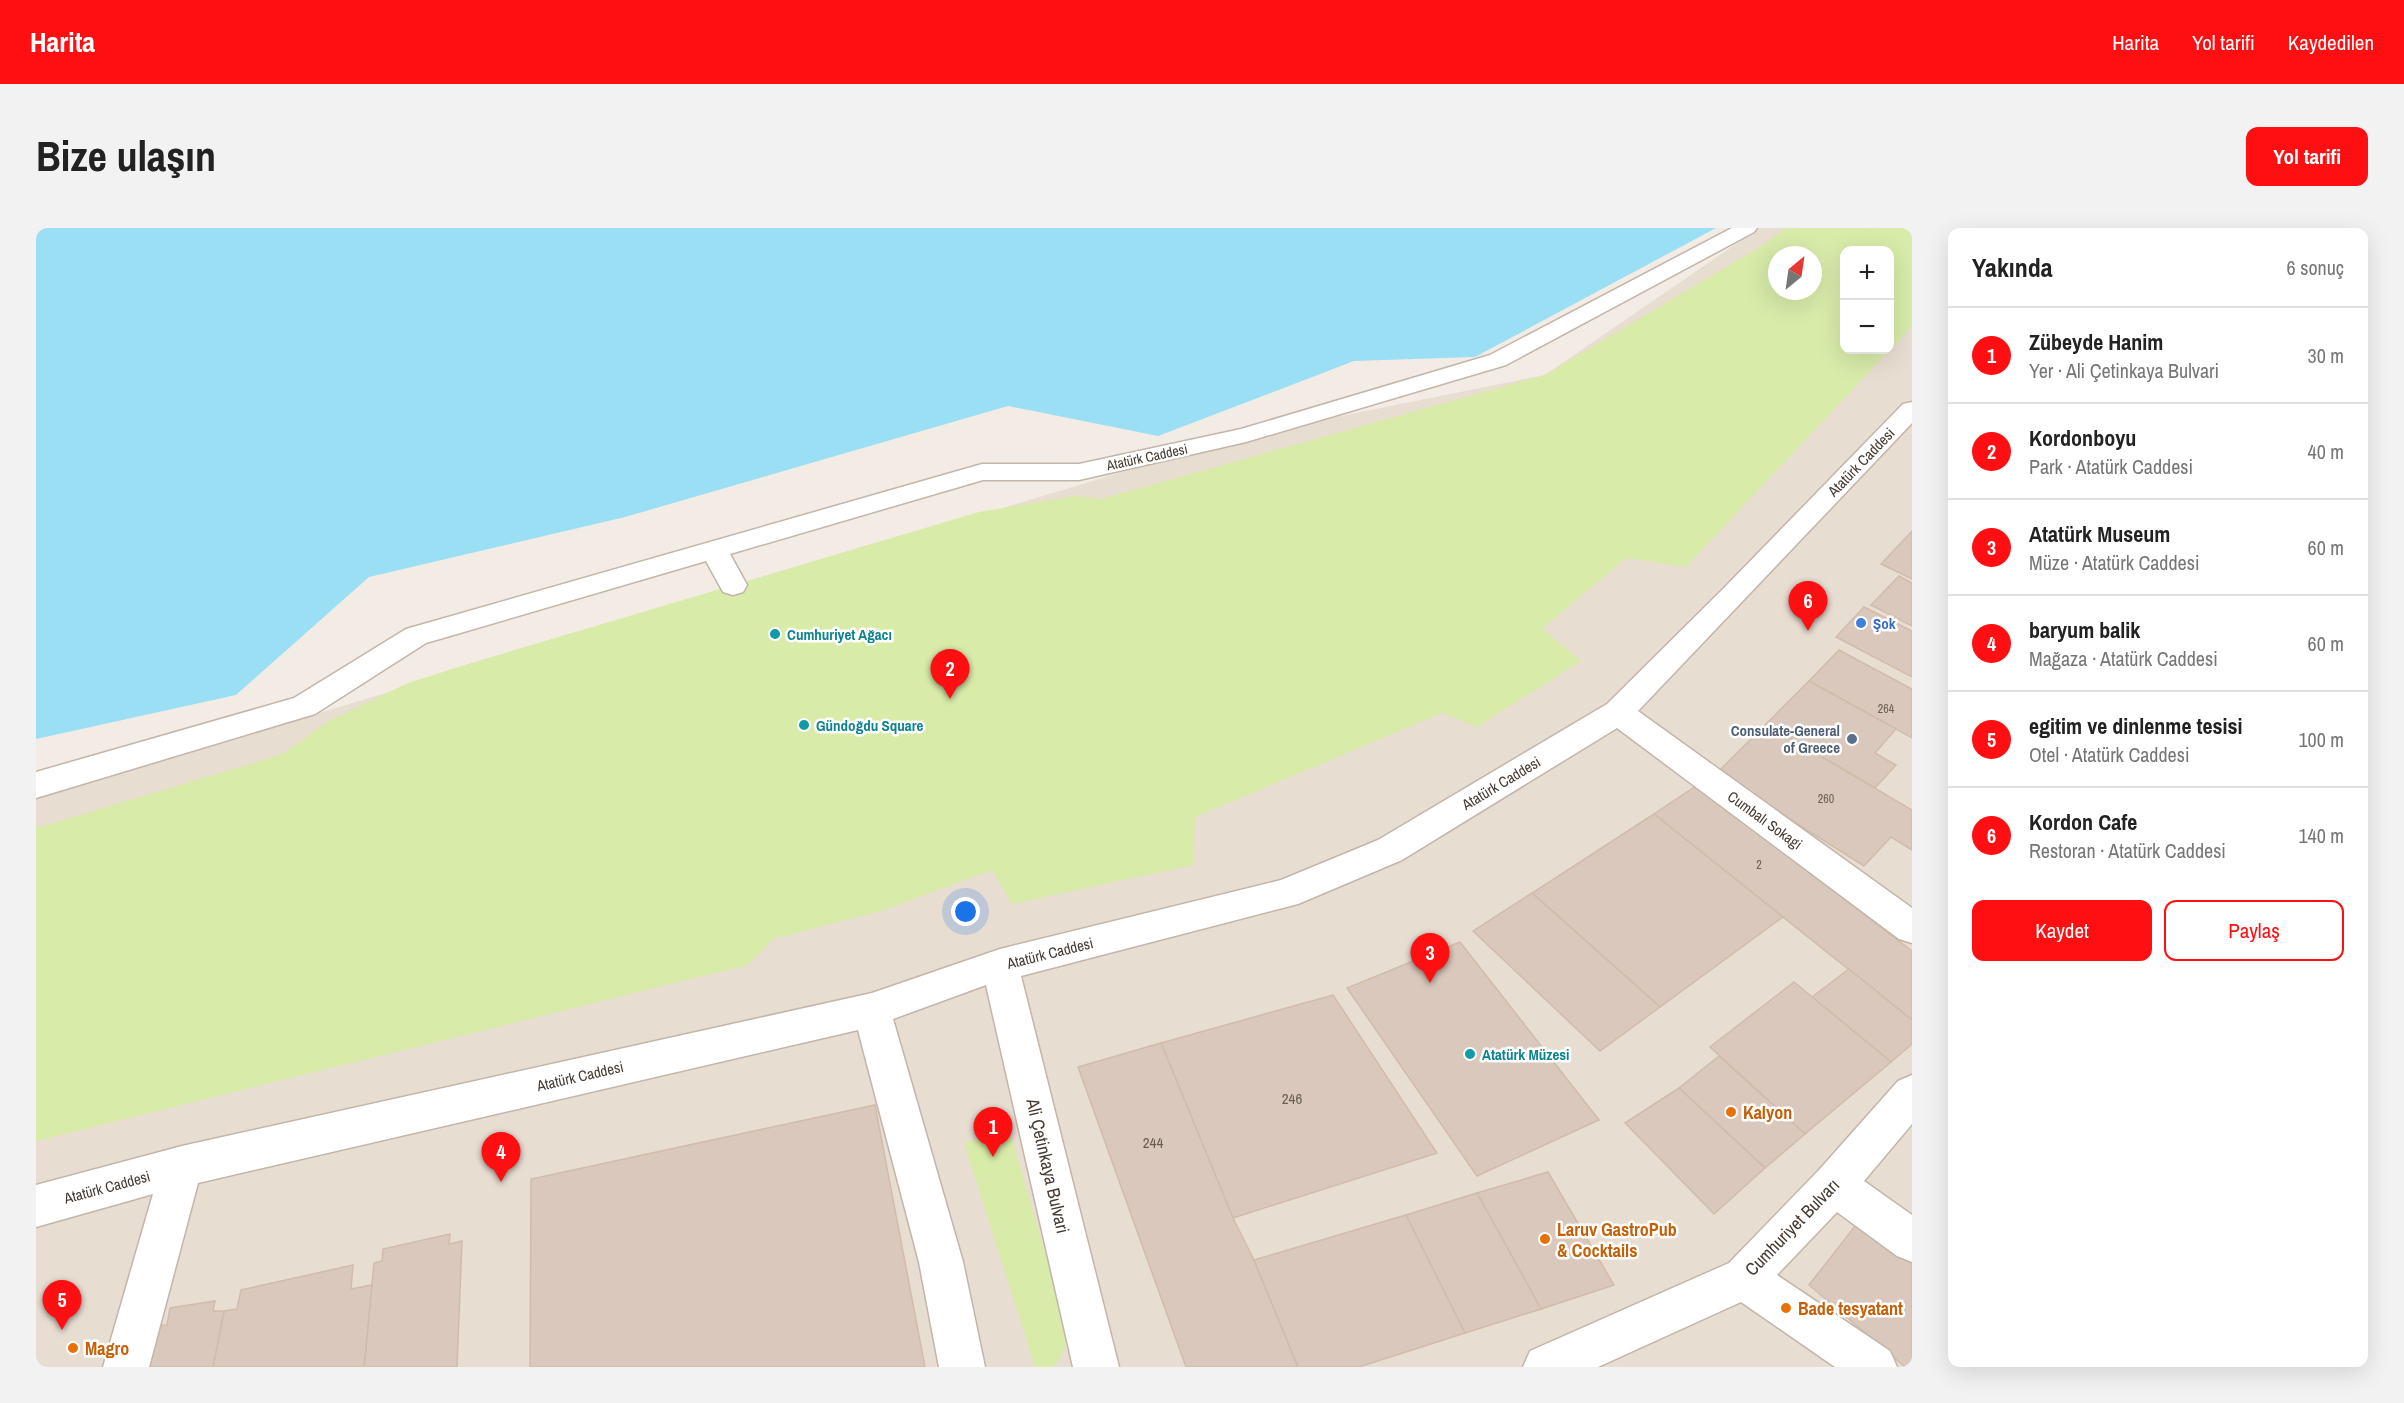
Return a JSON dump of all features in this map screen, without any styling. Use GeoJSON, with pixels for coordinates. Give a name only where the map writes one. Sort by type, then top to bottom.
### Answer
{"type":"FeatureCollection","features":[{"type":"Feature","properties":{"kind":"street","name":"Atatürk Caddesi"},"geometry":{"type":"LineString","coordinates":[[36,785],[304,706],[416,636],[714,549],[982,472],[1079,472],[1245,435],[1498,360],[1747,228]]}},
{"type":"Feature","properties":{"kind":"street","name":"Atatürk Caddesi"},"geometry":{"type":"LineString","coordinates":[[36,1206],[182,1166],[872,1010],[1000,965],[1286,894],[1390,850],[1618,712],[1912,409]]}},
{"type":"Feature","properties":{"kind":"street"},"geometry":{"type":"LineString","coordinates":[[714,549],[733,585]]}},
{"type":"Feature","properties":{"kind":"street","name":"Cumbalı Sokagi"},"geometry":{"type":"LineString","coordinates":[[1618,712],[1912,928]]}},
{"type":"Feature","properties":{"kind":"street","name":"Ali Çetinkaya Bulvari"},"geometry":{"type":"LineString","coordinates":[[1000,965],[1096,1367]]}},
{"type":"Feature","properties":{"kind":"street"},"geometry":{"type":"LineString","coordinates":[[872,1010],[941,1262],[962,1367]]}},
{"type":"Feature","properties":{"kind":"street","name":"Cumhuriyet Bulvarı"},"geometry":{"type":"LineString","coordinates":[[1546,1367],[1744,1278],[1834,1185],[1912,1094]]}},
{"type":"Feature","properties":{"kind":"street"},"geometry":{"type":"LineString","coordinates":[[126,1367],[182,1166]]}},
{"type":"Feature","properties":{"kind":"street"},"geometry":{"type":"LineString","coordinates":[[1834,1185],[1912,1241]]}},
{"type":"Feature","properties":{"kind":"street"},"geometry":{"type":"LineString","coordinates":[[1744,1278],[1874,1367]]}},
{"type":"Feature","properties":{"kind":"shaded area"},"geometry":{"type":"Polygon","coordinates":[[[1759,228],[1912,228],[1912,1367],[36,1367],[36,798],[1246,435],[1545,375],[1759,228]]]}},
{"type":"Feature","properties":{"kind":"green space"},"geometry":{"type":"Polygon","coordinates":[[[1785,228],[1912,228],[1912,326],[1894,345],[1894,246],[1840,246],[1840,354],[1885,354],[1686,567],[1626,558],[1542,629],[1581,661],[1477,727],[1442,713],[1195,817],[1193,865],[1012,904],[992,870],[881,911],[773,939],[748,965],[36,1141],[36,828],[283,754],[327,722],[408,683],[468,664],[979,512],[1075,496],[1101,499],[1545,375],[1768,242],[1785,228]]]}},
{"type":"Feature","properties":{"kind":"green space"},"geometry":{"type":"Polygon","coordinates":[[[1009,1128],[1069,1336],[1061,1357],[1053,1367],[1035,1367],[964,1143],[1009,1128]]]}},
{"type":"Feature","properties":{"kind":"water"},"geometry":{"type":"Polygon","coordinates":[[[36,228],[1716,228],[1475,357],[1354,361],[1158,436],[1008,406],[625,517],[369,577],[236,695],[36,739],[36,228]]]}},
{"type":"Feature","properties":{"kind":"building"},"geometry":{"type":"Polygon","coordinates":[[[1912,531],[1912,579],[1881,564],[1912,531]]]}},
{"type":"Feature","properties":{"kind":"building"},"geometry":{"type":"Polygon","coordinates":[[[1899,576],[1912,583],[1912,626],[1871,605],[1899,576]]]}},
{"type":"Feature","properties":{"kind":"building"},"geometry":{"type":"Polygon","coordinates":[[[1864,607],[1912,631],[1912,677],[1836,637],[1864,607]]]}},
{"type":"Feature","properties":{"kind":"building"},"geometry":{"type":"Polygon","coordinates":[[[1839,650],[1912,689],[1912,738],[1809,681],[1839,650]]]}},
{"type":"Feature","properties":{"kind":"building"},"geometry":{"type":"Polygon","coordinates":[[[1809,681],[1896,729],[1875,753],[1896,765],[1875,788],[1766,724],[1809,681]]]}},
{"type":"Feature","properties":{"kind":"building"},"geometry":{"type":"Polygon","coordinates":[[[1766,724],[1912,810],[1912,850],[1891,837],[1864,866],[1717,773],[1766,724]]]}},
{"type":"Feature","properties":{"kind":"building"},"geometry":{"type":"Polygon","coordinates":[[[1696,786],[1912,951],[1912,1020],[1654,814],[1696,786]]]}},
{"type":"Feature","properties":{"kind":"building"},"geometry":{"type":"Polygon","coordinates":[[[1654,814],[1783,917],[1660,1007],[1532,893],[1654,814]]]}},
{"type":"Feature","properties":{"kind":"building"},"geometry":{"type":"Polygon","coordinates":[[[1532,893],[1660,1007],[1600,1051],[1473,931],[1532,893]]]}},
{"type":"Feature","properties":{"kind":"building","name":"Atatürk Müzesi"},"geometry":{"type":"Polygon","coordinates":[[[1460,942],[1599,1120],[1477,1176],[1347,988],[1460,942]]]}},
{"type":"Feature","properties":{"kind":"building"},"geometry":{"type":"Polygon","coordinates":[[[1849,969],[1912,1020],[1912,1044],[1891,1062],[1812,997],[1849,969]]]}},
{"type":"Feature","properties":{"kind":"building"},"geometry":{"type":"Polygon","coordinates":[[[1794,982],[1891,1062],[1805,1134],[1710,1047],[1794,982]]]}},
{"type":"Feature","properties":{"kind":"building"},"geometry":{"type":"Polygon","coordinates":[[[1333,995],[1437,1153],[1233,1218],[1161,1043],[1333,995]]]}},
{"type":"Feature","properties":{"kind":"building"},"geometry":{"type":"Polygon","coordinates":[[[1161,1043],[1233,1218],[1254,1260],[1298,1367],[1186,1367],[1078,1067],[1161,1043]]]}},
{"type":"Feature","properties":{"kind":"building"},"geometry":{"type":"Polygon","coordinates":[[[1719,1056],[1805,1134],[1765,1168],[1679,1088],[1719,1056]]]}},
{"type":"Feature","properties":{"kind":"building"},"geometry":{"type":"Polygon","coordinates":[[[1679,1088],[1765,1168],[1714,1214],[1625,1123],[1679,1088]]]}},
{"type":"Feature","properties":{"kind":"building"},"geometry":{"type":"Polygon","coordinates":[[[875,1105],[925,1367],[530,1367],[531,1179],[875,1105]]]}},
{"type":"Feature","properties":{"kind":"building","name":"Laruv GastroPub & Cocktails"},"geometry":{"type":"Polygon","coordinates":[[[1548,1172],[1614,1285],[1541,1309],[1477,1193],[1548,1172]]]}},
{"type":"Feature","properties":{"kind":"building"},"geometry":{"type":"Polygon","coordinates":[[[1477,1193],[1541,1309],[1465,1333],[1406,1215],[1477,1193]]]}},
{"type":"Feature","properties":{"kind":"building"},"geometry":{"type":"Polygon","coordinates":[[[1406,1215],[1465,1333],[1359,1367],[1298,1367],[1254,1260],[1406,1215]]]}},
{"type":"Feature","properties":{"kind":"building"},"geometry":{"type":"Polygon","coordinates":[[[1859,1221],[1912,1263],[1912,1367],[1905,1367],[1809,1285],[1859,1221]]]}},
{"type":"Feature","properties":{"kind":"building"},"geometry":{"type":"Polygon","coordinates":[[[450,1234],[449,1244],[462,1241],[457,1367],[364,1367],[374,1263],[382,1261],[383,1249],[450,1234]]]}},
{"type":"Feature","properties":{"kind":"building"},"geometry":{"type":"Polygon","coordinates":[[[353,1265],[351,1289],[372,1285],[364,1367],[213,1367],[224,1311],[237,1309],[241,1290],[353,1265]]]}},
{"type":"Feature","properties":{"kind":"building"},"geometry":{"type":"Polygon","coordinates":[[[215,1301],[213,1311],[224,1311],[213,1367],[144,1367],[154,1326],[167,1325],[170,1308],[215,1301]]]}},
{"type":"Feature","properties":{"kind":"place","name":"Şok"},"geometry":{"type":"Point","coordinates":[1861,623]}},
{"type":"Feature","properties":{"kind":"place","name":"Kordon Cafe"},"geometry":{"type":"Point","coordinates":[1808,631]}},
{"type":"Feature","properties":{"kind":"place","name":"Cumhuriyet Ağacı"},"geometry":{"type":"Point","coordinates":[775,634]}},
{"type":"Feature","properties":{"kind":"place","name":"Kordonboyu"},"geometry":{"type":"Point","coordinates":[950,699]}},
{"type":"Feature","properties":{"kind":"place","name":"Gündoğdu Square"},"geometry":{"type":"Point","coordinates":[804,725]}},
{"type":"Feature","properties":{"kind":"place","name":"Consulate-General of Greece"},"geometry":{"type":"Point","coordinates":[1852,739]}},
{"type":"Feature","properties":{"kind":"place","name":"Atatürk Museum"},"geometry":{"type":"Point","coordinates":[1430,983]}},
{"type":"Feature","properties":{"kind":"place","name":"Atatürk Müzesi"},"geometry":{"type":"Point","coordinates":[1470,1054]}},
{"type":"Feature","properties":{"kind":"place","name":"Kalyon"},"geometry":{"type":"Point","coordinates":[1731,1112]}},
{"type":"Feature","properties":{"kind":"place","name":"Zübeyde Hanim"},"geometry":{"type":"Point","coordinates":[993,1157]}},
{"type":"Feature","properties":{"kind":"place","name":"baryum balik"},"geometry":{"type":"Point","coordinates":[501,1182]}},
{"type":"Feature","properties":{"kind":"place","name":"Laruv GastroPub & Cocktails"},"geometry":{"type":"Point","coordinates":[1545,1239]}},
{"type":"Feature","properties":{"kind":"place","name":"Bade tesyatant"},"geometry":{"type":"Point","coordinates":[1786,1308]}},
{"type":"Feature","properties":{"kind":"place","name":"egitim ve dinlenme tesisi"},"geometry":{"type":"Point","coordinates":[62,1330]}},
{"type":"Feature","properties":{"kind":"place","name":"Magro"},"geometry":{"type":"Point","coordinates":[73,1348]}}]}
